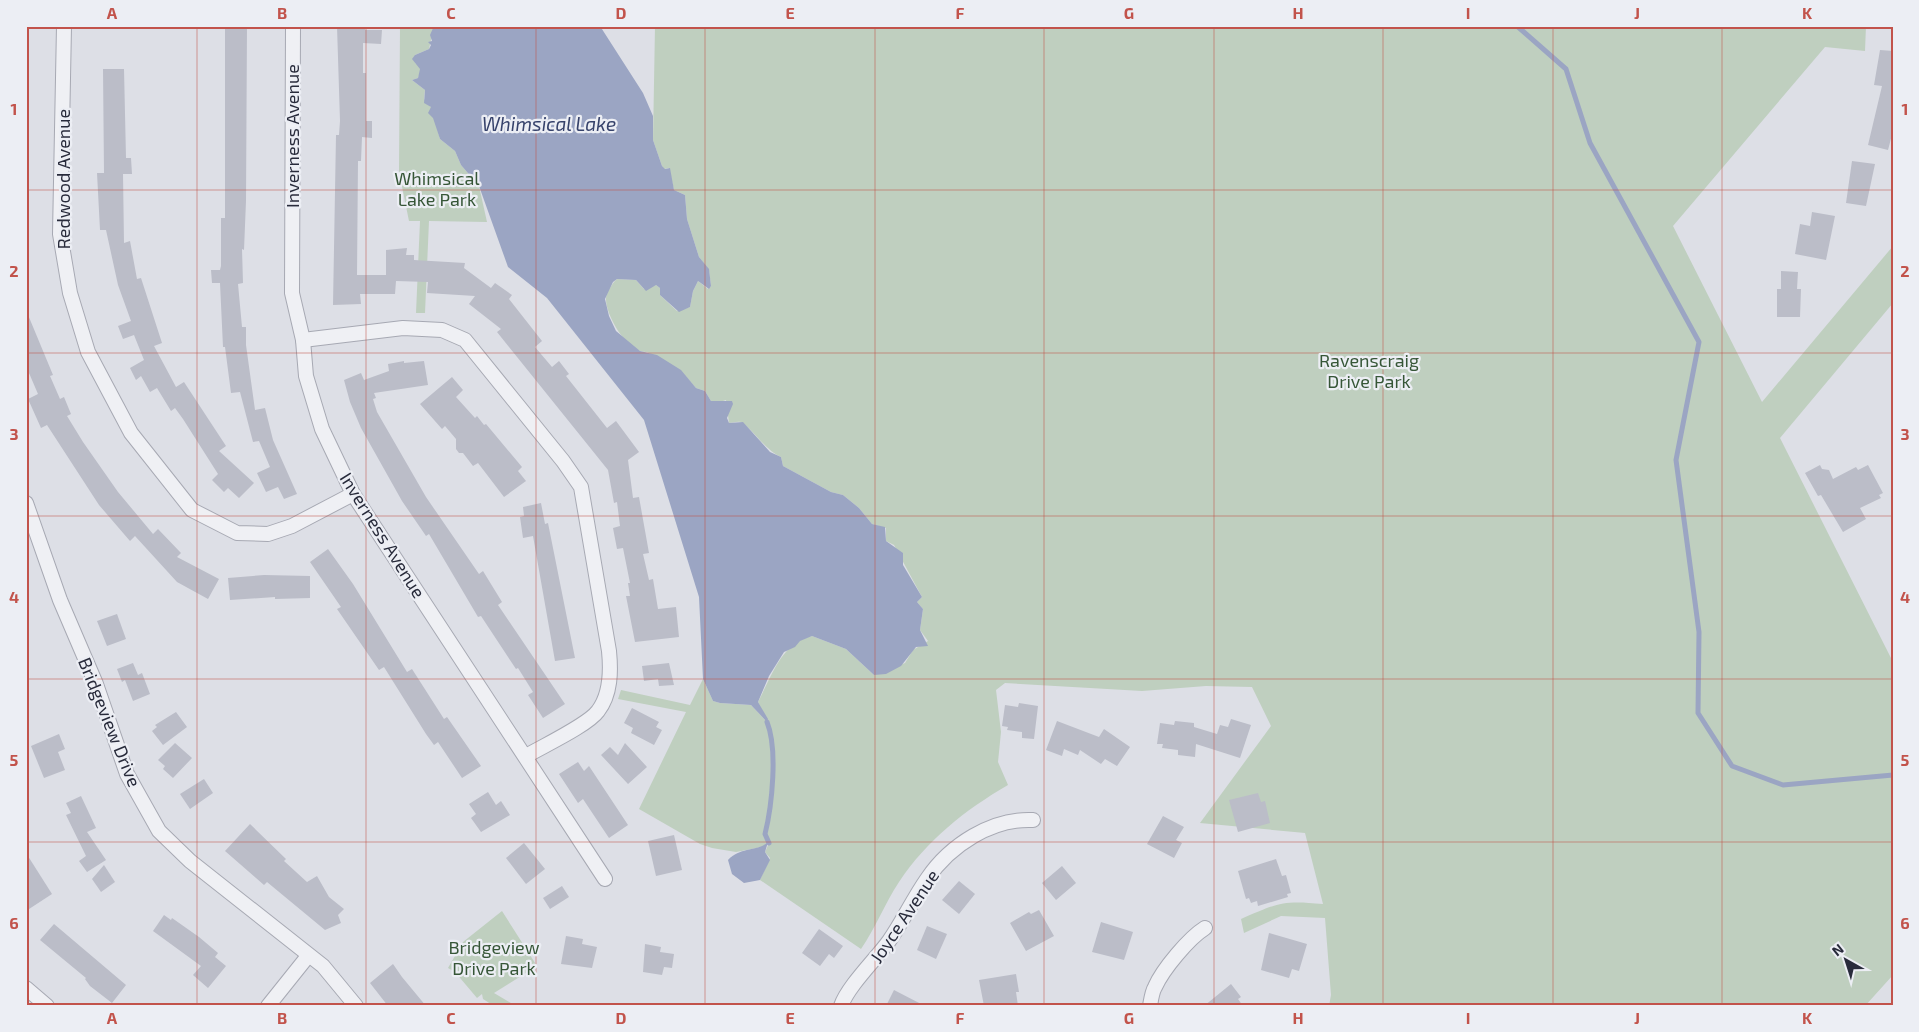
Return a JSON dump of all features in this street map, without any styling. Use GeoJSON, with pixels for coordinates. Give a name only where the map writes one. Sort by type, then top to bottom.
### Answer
{"type":"FeatureCollection","features":[{"type":"Feature","properties":{"kind":"street","name":"Redwood Avenue"},"geometry":{"type":"LineString","coordinates":[[64,26],[60,234],[70,293],[88,352],[131,433],[192,510],[237,533],[268,534],[292,526],[353,494]]}},
{"type":"Feature","properties":{"kind":"street","name":"Inverness Avenue"},"geometry":{"type":"LineString","coordinates":[[293,26],[292,293],[303,340],[306,376],[322,429],[353,494],[526,756],[582,847],[605,879]]}},
{"type":"Feature","properties":{"kind":"street"},"geometry":{"type":"LineString","coordinates":[[303,340],[403,328],[442,330],[465,340],[563,461],[581,487],[609,651],[611,669],[606,697],[598,712],[526,756]]}},
{"type":"Feature","properties":{"kind":"street","name":"Bridgeview Drive"},"geometry":{"type":"LineString","coordinates":[[26,503],[60,600],[96,684],[127,774],[159,831],[190,860],[308,956],[323,966],[356,1006]]}},
{"type":"Feature","properties":{"kind":"street","name":"Joyce Avenue"},"geometry":{"type":"LineString","coordinates":[[841,1006],[900,925],[927,879],[946,856],[980,832],[995,825],[1012,820],[1033,820]]}},
{"type":"Feature","properties":{"kind":"street"},"geometry":{"type":"LineString","coordinates":[[1150,1006],[1154,988],[1160,978],[1195,934],[1205,928]]}},
{"type":"Feature","properties":{"kind":"street"},"geometry":{"type":"LineString","coordinates":[[268,1006],[308,956]]}},
{"type":"Feature","properties":{"kind":"street"},"geometry":{"type":"LineString","coordinates":[[26,988],[47,1006]]}},
{"type":"Feature","properties":{"kind":"green space","name":"Whimsical Lake Park"},"geometry":{"type":"Polygon","coordinates":[[[400,26],[434,26],[429,49],[415,55],[415,63],[421,69],[418,78],[412,80],[425,90],[424,99],[431,107],[440,139],[455,151],[461,165],[479,186],[487,222],[429,221],[425,313],[416,313],[420,221],[409,221],[399,172],[400,26]]]}},
{"type":"Feature","properties":{"kind":"green space","name":"Ravenscraig Drive Park"},"geometry":{"type":"Polygon","coordinates":[[[655,26],[1866,26],[1865,51],[1825,47],[1673,226],[1762,402],[1893,246],[1893,303],[1780,438],[1893,662],[1893,975],[1865,1006],[1329,1006],[1331,995],[1325,918],[1281,916],[1244,933],[1241,919],[1280,904],[1298,902],[1323,904],[1305,833],[1200,823],[1271,726],[1252,687],[1206,686],[1142,691],[1005,683],[996,690],[1001,732],[998,762],[1008,785],[977,805],[934,839],[899,882],[861,949],[760,880],[770,858],[765,852],[769,843],[762,847],[736,852],[712,848],[700,844],[639,809],[686,712],[618,699],[621,690],[690,705],[703,679],[713,701],[751,705],[767,722],[758,702],[785,653],[801,640],[812,636],[846,649],[874,675],[905,663],[913,650],[928,641],[920,630],[923,609],[917,602],[922,597],[894,545],[886,541],[886,528],[872,524],[859,508],[843,495],[831,492],[783,466],[781,457],[769,449],[744,424],[741,422],[729,423],[726,400],[717,403],[711,401],[705,391],[696,388],[680,370],[647,352],[632,347],[619,332],[609,314],[606,296],[610,287],[617,279],[636,280],[644,289],[656,285],[660,288],[660,295],[677,311],[690,307],[693,291],[698,281],[708,289],[711,286],[709,270],[699,257],[687,219],[685,195],[674,190],[669,168],[664,169],[662,166],[653,140],[655,26]]]}},
{"type":"Feature","properties":{"kind":"green space","name":"Bridgeview Drive Park"},"geometry":{"type":"Polygon","coordinates":[[[502,911],[537,966],[494,993],[516,1006],[494,1006],[483,999],[482,994],[477,998],[455,972],[448,968],[463,942],[502,911]]]}},
{"type":"Feature","properties":{"kind":"water","name":"Whimsical Lake"},"geometry":{"type":"Polygon","coordinates":[[[434,26],[600,26],[643,93],[653,116],[653,140],[662,166],[665,169],[670,168],[674,190],[685,195],[687,219],[699,257],[709,269],[711,286],[709,289],[698,281],[693,291],[690,307],[679,312],[660,295],[660,288],[656,285],[646,291],[636,280],[617,279],[613,282],[605,299],[609,316],[616,331],[640,351],[657,355],[681,370],[696,388],[705,391],[711,401],[732,401],[733,404],[727,418],[729,423],[743,422],[770,452],[781,457],[783,466],[831,492],[843,495],[859,508],[872,524],[885,527],[886,541],[903,553],[903,565],[922,597],[917,602],[923,609],[920,630],[928,646],[916,647],[901,666],[886,674],[874,675],[846,649],[812,636],[800,641],[795,647],[784,652],[769,676],[758,702],[768,719],[767,722],[751,705],[713,701],[703,679],[699,597],[644,420],[547,298],[508,267],[479,186],[461,165],[455,151],[440,139],[433,118],[428,113],[431,107],[424,103],[425,90],[412,80],[418,78],[420,69],[412,59],[415,55],[429,49],[431,45],[428,42],[432,41],[430,35],[434,26]]]}},
{"type":"Feature","properties":{"kind":"water"},"geometry":{"type":"Polygon","coordinates":[[[768,842],[765,852],[770,860],[760,880],[744,883],[732,874],[728,860],[739,853],[768,842]]]}},
{"type":"Feature","properties":{"kind":"building"},"geometry":{"type":"Polygon","coordinates":[[[225,26],[247,26],[246,201],[244,250],[242,249],[243,283],[238,284],[242,327],[246,327],[246,345],[255,410],[265,408],[273,440],[297,494],[284,499],[278,487],[266,492],[257,473],[270,467],[259,441],[253,442],[240,392],[231,393],[225,347],[223,347],[220,283],[212,283],[211,270],[220,270],[221,266],[221,218],[225,218],[225,26]]]}},
{"type":"Feature","properties":{"kind":"building"},"geometry":{"type":"Polygon","coordinates":[[[337,26],[365,26],[365,30],[382,30],[381,44],[363,43],[363,73],[366,73],[366,121],[372,121],[372,138],[362,137],[361,161],[358,161],[357,275],[386,275],[386,250],[407,248],[406,255],[414,255],[414,260],[465,263],[464,268],[491,288],[495,283],[512,295],[509,299],[542,341],[535,347],[552,367],[559,361],[569,374],[566,376],[607,428],[616,421],[639,452],[628,460],[633,498],[639,497],[649,553],[643,554],[649,580],[653,579],[658,609],[676,607],[679,637],[635,642],[626,596],[630,596],[628,583],[630,583],[623,548],[617,549],[613,528],[620,526],[617,502],[614,503],[608,470],[497,332],[501,329],[469,304],[475,296],[427,293],[428,282],[396,281],[395,294],[360,294],[361,304],[333,305],[336,135],[339,135],[340,121],[337,26]]]}},
{"type":"Feature","properties":{"kind":"building"},"geometry":{"type":"Polygon","coordinates":[[[1880,50],[1893,51],[1893,131],[1888,150],[1868,145],[1882,86],[1874,85],[1880,50]]]}},
{"type":"Feature","properties":{"kind":"building"},"geometry":{"type":"Polygon","coordinates":[[[103,69],[124,69],[126,158],[131,158],[132,174],[123,174],[124,243],[130,241],[137,279],[141,278],[162,343],[154,346],[176,387],[184,382],[226,446],[219,451],[254,483],[239,498],[228,488],[224,492],[212,480],[218,474],[175,408],[171,411],[157,388],[150,392],[141,376],[136,380],[130,368],[144,360],[134,335],[123,339],[118,326],[131,321],[118,285],[106,230],[100,230],[97,173],[104,173],[103,69]]]}},
{"type":"Feature","properties":{"kind":"building"},"geometry":{"type":"Polygon","coordinates":[[[1852,161],[1875,164],[1866,206],[1846,203],[1852,161]]]}},
{"type":"Feature","properties":{"kind":"building"},"geometry":{"type":"Polygon","coordinates":[[[1812,212],[1835,216],[1826,260],[1795,254],[1800,224],[1810,226],[1812,212]]]}},
{"type":"Feature","properties":{"kind":"building"},"geometry":{"type":"Polygon","coordinates":[[[1781,271],[1798,272],[1797,289],[1801,289],[1800,317],[1777,317],[1777,289],[1781,289],[1781,271]]]}},
{"type":"Feature","properties":{"kind":"building"},"geometry":{"type":"Polygon","coordinates":[[[26,310],[53,375],[50,376],[60,399],[64,397],[71,414],[67,416],[83,442],[118,492],[153,534],[158,529],[181,553],[177,557],[219,579],[208,599],[177,582],[135,536],[130,541],[99,505],[47,425],[41,428],[28,399],[38,394],[26,366],[26,310]]]}},
{"type":"Feature","properties":{"kind":"building"},"geometry":{"type":"Polygon","coordinates":[[[404,361],[404,363],[424,361],[428,385],[374,393],[376,398],[373,399],[377,412],[426,497],[479,574],[483,571],[502,602],[498,605],[565,704],[543,718],[528,695],[533,692],[518,668],[516,669],[481,616],[478,617],[429,534],[426,536],[402,501],[361,428],[350,402],[344,380],[361,373],[364,380],[389,371],[388,364],[404,361]]]}},
{"type":"Feature","properties":{"kind":"building"},"geometry":{"type":"Polygon","coordinates":[[[452,377],[463,390],[456,397],[475,418],[477,416],[484,425],[486,424],[522,467],[518,471],[526,481],[504,497],[478,463],[473,466],[463,453],[459,453],[456,449],[456,439],[445,426],[442,429],[420,404],[452,377]]]}},
{"type":"Feature","properties":{"kind":"building"},"geometry":{"type":"Polygon","coordinates":[[[1820,465],[1822,469],[1829,470],[1833,479],[1856,467],[1858,470],[1868,465],[1883,493],[1879,495],[1881,498],[1860,508],[1866,519],[1843,532],[1821,495],[1818,496],[1805,473],[1820,465]]]}},
{"type":"Feature","properties":{"kind":"building"},"geometry":{"type":"Polygon","coordinates":[[[541,503],[545,524],[548,523],[575,658],[555,661],[533,536],[523,538],[520,517],[524,516],[523,507],[541,503]]]}},
{"type":"Feature","properties":{"kind":"building"},"geometry":{"type":"Polygon","coordinates":[[[328,549],[353,584],[407,672],[412,669],[444,719],[447,717],[481,766],[462,778],[438,742],[434,745],[426,734],[384,667],[379,670],[337,609],[341,607],[310,562],[328,549]]]}},
{"type":"Feature","properties":{"kind":"building"},"geometry":{"type":"Polygon","coordinates":[[[264,575],[310,576],[310,598],[275,599],[275,597],[230,600],[228,578],[264,575]]]}},
{"type":"Feature","properties":{"kind":"building"},"geometry":{"type":"Polygon","coordinates":[[[117,614],[126,639],[107,646],[97,621],[117,614]]]}},
{"type":"Feature","properties":{"kind":"building"},"geometry":{"type":"Polygon","coordinates":[[[133,663],[138,675],[142,673],[150,694],[133,701],[125,680],[122,682],[117,669],[133,663]]]}},
{"type":"Feature","properties":{"kind":"building"},"geometry":{"type":"Polygon","coordinates":[[[669,663],[674,685],[659,686],[658,679],[644,681],[642,666],[669,663]]]}},
{"type":"Feature","properties":{"kind":"building"},"geometry":{"type":"Polygon","coordinates":[[[1019,703],[1038,706],[1034,739],[1022,738],[1022,732],[1007,730],[1008,727],[1002,726],[1005,705],[1018,707],[1019,703]]]}},
{"type":"Feature","properties":{"kind":"building"},"geometry":{"type":"Polygon","coordinates":[[[632,708],[659,722],[656,727],[662,730],[654,745],[631,733],[633,728],[624,723],[632,708]]]}},
{"type":"Feature","properties":{"kind":"building"},"geometry":{"type":"Polygon","coordinates":[[[176,712],[187,727],[163,745],[152,731],[157,727],[155,725],[176,712]]]}},
{"type":"Feature","properties":{"kind":"building"},"geometry":{"type":"Polygon","coordinates":[[[1231,719],[1251,725],[1240,758],[1196,744],[1195,757],[1178,755],[1178,750],[1162,748],[1163,744],[1157,744],[1160,723],[1174,725],[1175,721],[1194,723],[1194,727],[1217,734],[1220,725],[1228,727],[1231,719]]]}},
{"type":"Feature","properties":{"kind":"building"},"geometry":{"type":"Polygon","coordinates":[[[1057,721],[1099,737],[1104,729],[1130,747],[1117,766],[1105,759],[1101,764],[1080,750],[1078,755],[1064,749],[1062,756],[1046,750],[1057,721]]]}},
{"type":"Feature","properties":{"kind":"building"},"geometry":{"type":"Polygon","coordinates":[[[59,734],[65,749],[58,752],[65,770],[44,778],[31,746],[59,734]]]}},
{"type":"Feature","properties":{"kind":"building"},"geometry":{"type":"Polygon","coordinates":[[[175,743],[192,758],[173,778],[163,769],[165,766],[158,760],[175,743]]]}},
{"type":"Feature","properties":{"kind":"building"},"geometry":{"type":"Polygon","coordinates":[[[625,743],[647,767],[628,784],[601,755],[610,747],[618,755],[625,743]]]}},
{"type":"Feature","properties":{"kind":"building"},"geometry":{"type":"Polygon","coordinates":[[[578,762],[584,771],[589,766],[628,825],[609,838],[583,799],[578,803],[559,774],[578,762]]]}},
{"type":"Feature","properties":{"kind":"building"},"geometry":{"type":"Polygon","coordinates":[[[204,779],[213,793],[190,809],[180,794],[204,779]]]}},
{"type":"Feature","properties":{"kind":"building"},"geometry":{"type":"Polygon","coordinates":[[[488,792],[496,805],[501,801],[510,815],[481,832],[471,818],[476,814],[469,804],[488,792]]]}},
{"type":"Feature","properties":{"kind":"building"},"geometry":{"type":"Polygon","coordinates":[[[1258,793],[1261,802],[1265,801],[1270,823],[1238,832],[1229,800],[1258,793]]]}},
{"type":"Feature","properties":{"kind":"building"},"geometry":{"type":"Polygon","coordinates":[[[81,796],[96,828],[87,832],[106,860],[87,872],[79,861],[86,856],[66,815],[71,813],[66,803],[81,796]]]}},
{"type":"Feature","properties":{"kind":"building"},"geometry":{"type":"Polygon","coordinates":[[[1163,816],[1184,827],[1176,840],[1182,843],[1174,858],[1147,844],[1163,816]]]}},
{"type":"Feature","properties":{"kind":"building"},"geometry":{"type":"Polygon","coordinates":[[[250,824],[286,859],[284,861],[307,882],[317,876],[329,897],[344,909],[338,915],[341,923],[325,930],[267,882],[264,885],[225,851],[250,824]]]}},
{"type":"Feature","properties":{"kind":"building"},"geometry":{"type":"Polygon","coordinates":[[[674,835],[682,870],[656,876],[648,841],[674,835]]]}},
{"type":"Feature","properties":{"kind":"building"},"geometry":{"type":"Polygon","coordinates":[[[524,843],[545,869],[526,884],[506,858],[524,843]]]}},
{"type":"Feature","properties":{"kind":"building"},"geometry":{"type":"Polygon","coordinates":[[[26,853],[52,894],[26,911],[26,853]]]}},
{"type":"Feature","properties":{"kind":"building"},"geometry":{"type":"Polygon","coordinates":[[[1276,859],[1282,876],[1286,875],[1291,893],[1287,894],[1288,897],[1258,906],[1257,901],[1251,903],[1249,898],[1246,899],[1238,871],[1276,859]]]}},
{"type":"Feature","properties":{"kind":"building"},"geometry":{"type":"Polygon","coordinates":[[[104,865],[115,882],[101,892],[92,879],[104,865]]]}},
{"type":"Feature","properties":{"kind":"building"},"geometry":{"type":"Polygon","coordinates":[[[1062,866],[1076,883],[1056,900],[1042,883],[1062,866]]]}},
{"type":"Feature","properties":{"kind":"building"},"geometry":{"type":"Polygon","coordinates":[[[959,881],[975,894],[959,914],[942,900],[959,881]]]}},
{"type":"Feature","properties":{"kind":"building"},"geometry":{"type":"Polygon","coordinates":[[[562,886],[569,897],[550,909],[543,898],[562,886]]]}},
{"type":"Feature","properties":{"kind":"building"},"geometry":{"type":"Polygon","coordinates":[[[1039,910],[1054,936],[1026,951],[1010,923],[1029,912],[1031,914],[1039,910]]]}},
{"type":"Feature","properties":{"kind":"building"},"geometry":{"type":"Polygon","coordinates":[[[164,915],[171,920],[172,918],[199,937],[218,953],[215,957],[226,966],[208,988],[193,975],[201,966],[153,931],[164,915]]]}},
{"type":"Feature","properties":{"kind":"building"},"geometry":{"type":"Polygon","coordinates":[[[1101,922],[1133,932],[1124,960],[1092,952],[1101,922]]]}},
{"type":"Feature","properties":{"kind":"building"},"geometry":{"type":"Polygon","coordinates":[[[54,924],[126,985],[112,1003],[90,986],[86,978],[40,940],[54,924]]]}},
{"type":"Feature","properties":{"kind":"building"},"geometry":{"type":"Polygon","coordinates":[[[927,926],[947,934],[936,959],[917,950],[927,926]]]}},
{"type":"Feature","properties":{"kind":"building"},"geometry":{"type":"Polygon","coordinates":[[[819,929],[843,946],[834,958],[829,954],[820,966],[802,953],[819,929]]]}},
{"type":"Feature","properties":{"kind":"building"},"geometry":{"type":"Polygon","coordinates":[[[1269,933],[1307,944],[1299,971],[1292,969],[1289,978],[1261,970],[1269,933]]]}},
{"type":"Feature","properties":{"kind":"building"},"geometry":{"type":"Polygon","coordinates":[[[566,936],[583,939],[582,944],[597,947],[592,968],[561,964],[566,936]]]}},
{"type":"Feature","properties":{"kind":"building"},"geometry":{"type":"Polygon","coordinates":[[[645,944],[661,947],[660,952],[674,954],[672,968],[664,967],[662,975],[643,972],[645,944]]]}},
{"type":"Feature","properties":{"kind":"building"},"geometry":{"type":"Polygon","coordinates":[[[393,964],[426,1006],[388,1006],[370,983],[393,964]]]}},
{"type":"Feature","properties":{"kind":"building"},"geometry":{"type":"Polygon","coordinates":[[[1016,974],[1019,992],[1016,992],[1018,1006],[984,1006],[979,980],[1016,974]]]}},
{"type":"Feature","properties":{"kind":"building"},"geometry":{"type":"Polygon","coordinates":[[[1231,984],[1241,997],[1238,999],[1243,1006],[1204,1006],[1231,984]]]}},
{"type":"Feature","properties":{"kind":"building"},"geometry":{"type":"Polygon","coordinates":[[[894,990],[925,1006],[886,1006],[894,990]]]}},
{"type":"Feature","properties":{"kind":"waterway"},"geometry":{"type":"LineString","coordinates":[[1517,26],[1566,69],[1590,143],[1699,342],[1676,460],[1699,632],[1698,713],[1732,766],[1783,785],[1893,775]]}},
{"type":"Feature","properties":{"kind":"waterway"},"geometry":{"type":"LineString","coordinates":[[767,722],[773,762],[772,793],[765,834],[769,843]]}}]}
